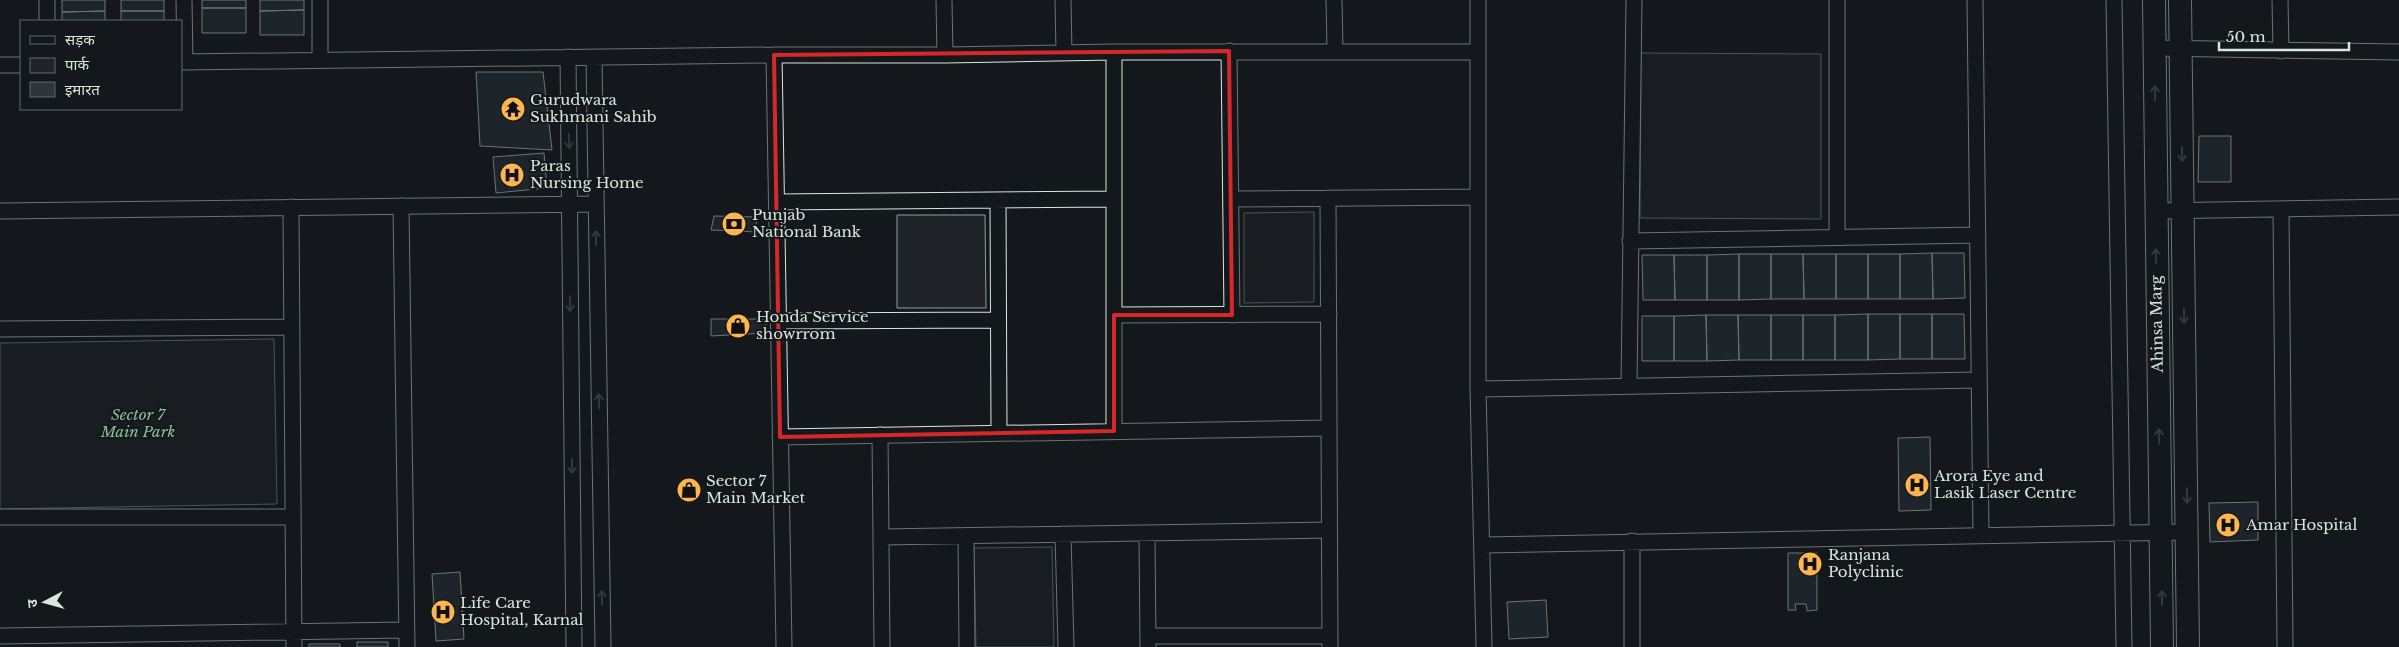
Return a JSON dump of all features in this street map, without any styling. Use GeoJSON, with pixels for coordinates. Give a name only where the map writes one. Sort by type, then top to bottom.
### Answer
{"type":"FeatureCollection","features":[{"type":"Feature","properties":{"kind":"street"},"geometry":{"type":"LineString","coordinates":[[47,0],[47,20]]}},
{"type":"Feature","properties":{"kind":"street"},"geometry":{"type":"LineString","coordinates":[[184,0],[183,62],[774,55],[945,55],[1064,52],[1478,52]]}},
{"type":"Feature","properties":{"kind":"street"},"geometry":{"type":"LineString","coordinates":[[320,0],[320,60]]}},
{"type":"Feature","properties":{"kind":"street"},"geometry":{"type":"LineString","coordinates":[[944,0],[945,55]]}},
{"type":"Feature","properties":{"kind":"street"},"geometry":{"type":"LineString","coordinates":[[1063,0],[1064,52]]}},
{"type":"Feature","properties":{"kind":"street"},"geometry":{"type":"LineString","coordinates":[[1334,0],[1334,51]]}},
{"type":"Feature","properties":{"kind":"street"},"geometry":{"type":"LineString","coordinates":[[1478,0],[1478,389],[1484,647]]}},
{"type":"Feature","properties":{"kind":"street"},"geometry":{"type":"LineString","coordinates":[[1629,385],[1634,0]]}},
{"type":"Feature","properties":{"kind":"street"},"geometry":{"type":"LineString","coordinates":[[1837,0],[1837,237]]}},
{"type":"Feature","properties":{"kind":"street"},"geometry":{"type":"LineString","coordinates":[[1975,0],[1981,536]]}},
{"type":"Feature","properties":{"kind":"street"},"geometry":{"type":"LineString","coordinates":[[2114,0],[2124,647]]}},
{"type":"Feature","properties":{"kind":"street","name":"Ahinsa Marg"},"geometry":{"type":"LineString","coordinates":[[2154,0],[2155,211],[2162,647]]}},
{"type":"Feature","properties":{"kind":"street","name":"Ahinsa Marg"},"geometry":{"type":"LineString","coordinates":[[2180,0],[2188,647]]}},
{"type":"Feature","properties":{"kind":"street"},"geometry":{"type":"LineString","coordinates":[[2280,0],[2281,50]]}},
{"type":"Feature","properties":{"kind":"street"},"geometry":{"type":"LineString","coordinates":[[2155,48],[2399,52]]}},
{"type":"Feature","properties":{"kind":"street"},"geometry":{"type":"LineString","coordinates":[[1229,51],[1232,315]]}},
{"type":"Feature","properties":{"kind":"street"},"geometry":{"type":"LineString","coordinates":[[1114,52],[1114,432]]}},
{"type":"Feature","properties":{"kind":"street"},"geometry":{"type":"LineString","coordinates":[[774,55],[784,647]]}},
{"type":"Feature","properties":{"kind":"street"},"geometry":{"type":"LineString","coordinates":[[594,57],[603,647]]}},
{"type":"Feature","properties":{"kind":"street"},"geometry":{"type":"LineString","coordinates":[[568,58],[574,647]]}},
{"type":"Feature","properties":{"kind":"street"},"geometry":{"type":"LineString","coordinates":[[0,66],[20,65]]}},
{"type":"Feature","properties":{"kind":"street"},"geometry":{"type":"LineString","coordinates":[[1232,199],[1477,197]]}},
{"type":"Feature","properties":{"kind":"street"},"geometry":{"type":"LineString","coordinates":[[1147,533],[1148,641],[1330,641],[1328,198]]}},
{"type":"Feature","properties":{"kind":"street"},"geometry":{"type":"LineString","coordinates":[[777,202],[1114,199]]}},
{"type":"Feature","properties":{"kind":"street"},"geometry":{"type":"LineString","coordinates":[[998,200],[999,433]]}},
{"type":"Feature","properties":{"kind":"street"},"geometry":{"type":"LineString","coordinates":[[0,211],[596,204]]}},
{"type":"Feature","properties":{"kind":"street"},"geometry":{"type":"LineString","coordinates":[[401,206],[407,647]]}},
{"type":"Feature","properties":{"kind":"street"},"geometry":{"type":"LineString","coordinates":[[2155,211],[2399,207]]}},
{"type":"Feature","properties":{"kind":"street"},"geometry":{"type":"LineString","coordinates":[[291,208],[294,639]]}},
{"type":"Feature","properties":{"kind":"street"},"geometry":{"type":"LineString","coordinates":[[2281,209],[2285,647]]}},
{"type":"Feature","properties":{"kind":"street"},"geometry":{"type":"LineString","coordinates":[[1630,241],[1978,235]]}},
{"type":"Feature","properties":{"kind":"street"},"geometry":{"type":"LineString","coordinates":[[1114,315],[1328,314]]}},
{"type":"Feature","properties":{"kind":"street"},"geometry":{"type":"LineString","coordinates":[[779,321],[998,320]]}},
{"type":"Feature","properties":{"kind":"street"},"geometry":{"type":"LineString","coordinates":[[0,329],[292,326]]}},
{"type":"Feature","properties":{"kind":"street"},"geometry":{"type":"LineString","coordinates":[[1478,389],[1979,380]]}},
{"type":"Feature","properties":{"kind":"street"},"geometry":{"type":"LineString","coordinates":[[780,437],[1329,428]]}},
{"type":"Feature","properties":{"kind":"street"},"geometry":{"type":"LineString","coordinates":[[571,432],[599,433]]}},
{"type":"Feature","properties":{"kind":"street"},"geometry":{"type":"LineString","coordinates":[[880,435],[882,647]]}},
{"type":"Feature","properties":{"kind":"street"},"geometry":{"type":"LineString","coordinates":[[0,517],[293,517]]}},
{"type":"Feature","properties":{"kind":"street"},"geometry":{"type":"LineString","coordinates":[[881,537],[1330,530]]}},
{"type":"Feature","properties":{"kind":"street"},"geometry":{"type":"LineString","coordinates":[[1482,545],[2187,532]]}},
{"type":"Feature","properties":{"kind":"street"},"geometry":{"type":"LineString","coordinates":[[1063,534],[1066,647]]}},
{"type":"Feature","properties":{"kind":"street"},"geometry":{"type":"LineString","coordinates":[[966,536],[967,647]]}},
{"type":"Feature","properties":{"kind":"street"},"geometry":{"type":"LineString","coordinates":[[1632,541],[1632,647]]}},
{"type":"Feature","properties":{"kind":"street"},"geometry":{"type":"LineString","coordinates":[[0,636],[294,639],[406,630]]}},
{"type":"Feature","properties":{"kind":"highlighted area"},"geometry":{"type":"Polygon","coordinates":[[[1229,51],[1232,315],[1114,315],[1114,431],[780,437],[774,55],[1229,51]]]}},
{"type":"Feature","properties":{"kind":"green space"},"geometry":{"type":"Polygon","coordinates":[[[1641,53],[1821,54],[1821,219],[1640,218],[1641,53]]]}},
{"type":"Feature","properties":{"kind":"green space"},"geometry":{"type":"Polygon","coordinates":[[[1314,212],[1314,302],[1244,303],[1244,213],[1314,212]]]}},
{"type":"Feature","properties":{"kind":"green space"},"geometry":{"type":"Polygon","coordinates":[[[897,215],[985,215],[986,308],[897,308],[897,215]]]}},
{"type":"Feature","properties":{"kind":"green space","name":"Sector 7 Main Park"},"geometry":{"type":"Polygon","coordinates":[[[274,339],[277,504],[0,509],[0,343],[274,339]]]}},
{"type":"Feature","properties":{"kind":"green space"},"geometry":{"type":"Polygon","coordinates":[[[1052,547],[1054,647],[976,647],[974,548],[1052,547]]]}},
{"type":"Feature","properties":{"kind":"building"},"geometry":{"type":"Polygon","coordinates":[[[62,0],[105,0],[105,11],[62,12],[62,0]]]}},
{"type":"Feature","properties":{"kind":"building"},"geometry":{"type":"Polygon","coordinates":[[[121,0],[164,0],[164,11],[121,11],[121,0]]]}},
{"type":"Feature","properties":{"kind":"building"},"geometry":{"type":"Polygon","coordinates":[[[202,0],[246,0],[246,8],[202,8],[202,0]]]}},
{"type":"Feature","properties":{"kind":"building"},"geometry":{"type":"Polygon","coordinates":[[[260,0],[304,0],[304,10],[260,11],[260,0]]]}},
{"type":"Feature","properties":{"kind":"building"},"geometry":{"type":"Polygon","coordinates":[[[202,8],[246,8],[246,33],[202,33],[202,8]]]}},
{"type":"Feature","properties":{"kind":"building"},"geometry":{"type":"Polygon","coordinates":[[[304,10],[304,35],[260,35],[260,11],[304,10]]]}},
{"type":"Feature","properties":{"kind":"building"},"geometry":{"type":"Polygon","coordinates":[[[105,11],[105,20],[62,20],[62,12],[105,11]]]}},
{"type":"Feature","properties":{"kind":"building"},"geometry":{"type":"Polygon","coordinates":[[[121,11],[164,11],[164,20],[121,20],[121,11]]]}},
{"type":"Feature","properties":{"kind":"building","name":"Gurudwara Sukhmani Sahib"},"geometry":{"type":"Polygon","coordinates":[[[476,72],[543,72],[552,150],[480,146],[476,72]]]}},
{"type":"Feature","properties":{"kind":"building"},"geometry":{"type":"Polygon","coordinates":[[[2199,136],[2231,136],[2231,182],[2198,182],[2199,136]]]}},
{"type":"Feature","properties":{"kind":"building"},"geometry":{"type":"Polygon","coordinates":[[[544,153],[547,188],[496,193],[493,157],[544,153]]]}},
{"type":"Feature","properties":{"kind":"building","name":"Punjab National Bank"},"geometry":{"type":"Polygon","coordinates":[[[714,216],[756,217],[757,232],[711,230],[714,216]]]}},
{"type":"Feature","properties":{"kind":"building"},"geometry":{"type":"Polygon","coordinates":[[[1932,253],[1964,253],[1965,298],[1933,299],[1932,253]]]}},
{"type":"Feature","properties":{"kind":"building"},"geometry":{"type":"Polygon","coordinates":[[[1932,253],[1933,299],[1900,299],[1900,254],[1932,253]]]}},
{"type":"Feature","properties":{"kind":"building"},"geometry":{"type":"Polygon","coordinates":[[[1739,254],[1739,300],[1707,300],[1707,255],[1739,254]]]}},
{"type":"Feature","properties":{"kind":"building"},"geometry":{"type":"Polygon","coordinates":[[[1739,254],[1771,254],[1771,299],[1739,300],[1739,254]]]}},
{"type":"Feature","properties":{"kind":"building"},"geometry":{"type":"Polygon","coordinates":[[[1771,254],[1803,254],[1804,299],[1771,299],[1771,254]]]}},
{"type":"Feature","properties":{"kind":"building"},"geometry":{"type":"Polygon","coordinates":[[[1803,254],[1836,254],[1836,299],[1804,299],[1803,254]]]}},
{"type":"Feature","properties":{"kind":"building"},"geometry":{"type":"Polygon","coordinates":[[[1836,254],[1868,254],[1868,299],[1836,299],[1836,254]]]}},
{"type":"Feature","properties":{"kind":"building"},"geometry":{"type":"Polygon","coordinates":[[[1868,254],[1900,254],[1900,299],[1868,299],[1868,254]]]}},
{"type":"Feature","properties":{"kind":"building"},"geometry":{"type":"Polygon","coordinates":[[[1642,255],[1674,255],[1675,300],[1643,300],[1642,255]]]}},
{"type":"Feature","properties":{"kind":"building"},"geometry":{"type":"Polygon","coordinates":[[[1674,255],[1707,255],[1707,300],[1675,300],[1674,255]]]}},
{"type":"Feature","properties":{"kind":"building"},"geometry":{"type":"Polygon","coordinates":[[[1868,314],[1868,360],[1835,360],[1835,315],[1868,314]]]}},
{"type":"Feature","properties":{"kind":"building"},"geometry":{"type":"Polygon","coordinates":[[[1868,314],[1900,314],[1900,359],[1868,360],[1868,314]]]}},
{"type":"Feature","properties":{"kind":"building"},"geometry":{"type":"Polygon","coordinates":[[[1900,314],[1932,314],[1932,359],[1900,359],[1900,314]]]}},
{"type":"Feature","properties":{"kind":"building"},"geometry":{"type":"Polygon","coordinates":[[[1932,314],[1964,314],[1965,359],[1932,359],[1932,314]]]}},
{"type":"Feature","properties":{"kind":"building"},"geometry":{"type":"Polygon","coordinates":[[[1706,315],[1707,361],[1674,361],[1674,316],[1706,315]]]}},
{"type":"Feature","properties":{"kind":"building"},"geometry":{"type":"Polygon","coordinates":[[[1706,315],[1738,315],[1739,360],[1707,361],[1706,315]]]}},
{"type":"Feature","properties":{"kind":"building"},"geometry":{"type":"Polygon","coordinates":[[[1738,315],[1771,315],[1771,360],[1739,360],[1738,315]]]}},
{"type":"Feature","properties":{"kind":"building"},"geometry":{"type":"Polygon","coordinates":[[[1771,315],[1803,315],[1803,360],[1771,360],[1771,315]]]}},
{"type":"Feature","properties":{"kind":"building"},"geometry":{"type":"Polygon","coordinates":[[[1803,315],[1835,315],[1835,360],[1803,360],[1803,315]]]}},
{"type":"Feature","properties":{"kind":"building"},"geometry":{"type":"Polygon","coordinates":[[[1642,316],[1674,316],[1674,361],[1642,361],[1642,316]]]}},
{"type":"Feature","properties":{"kind":"building","name":"Honda Service showrrom"},"geometry":{"type":"Polygon","coordinates":[[[711,319],[766,319],[766,333],[711,336],[711,319]]]}},
{"type":"Feature","properties":{"kind":"building"},"geometry":{"type":"Polygon","coordinates":[[[1930,437],[1931,510],[1899,511],[1898,438],[1930,437]]]}},
{"type":"Feature","properties":{"kind":"building"},"geometry":{"type":"Polygon","coordinates":[[[2258,502],[2258,540],[2210,542],[2209,503],[2258,502]]]}},
{"type":"Feature","properties":{"kind":"building"},"geometry":{"type":"Polygon","coordinates":[[[1788,553],[1817,553],[1817,610],[1807,611],[1806,604],[1795,604],[1796,610],[1788,610],[1788,553]]]}},
{"type":"Feature","properties":{"kind":"building"},"geometry":{"type":"Polygon","coordinates":[[[460,572],[464,639],[436,641],[432,574],[460,572]]]}},
{"type":"Feature","properties":{"kind":"building"},"geometry":{"type":"Polygon","coordinates":[[[1546,600],[1548,637],[1509,639],[1507,602],[1546,600]]]}},
{"type":"Feature","properties":{"kind":"building"},"geometry":{"type":"Polygon","coordinates":[[[357,642],[388,642],[388,647],[357,647],[357,642]]]}},
{"type":"Feature","properties":{"kind":"building"},"geometry":{"type":"Polygon","coordinates":[[[309,644],[340,644],[340,647],[309,647],[309,644]]]}},
{"type":"Feature","properties":{"kind":"place","name":"Gurudwara Sukhmani Sahib"},"geometry":{"type":"Point","coordinates":[513,109]}},
{"type":"Feature","properties":{"kind":"place","name":"Paras Nursing Home"},"geometry":{"type":"Point","coordinates":[512,175]}},
{"type":"Feature","properties":{"kind":"place","name":"Punjab National Bank"},"geometry":{"type":"Point","coordinates":[734,224]}},
{"type":"Feature","properties":{"kind":"place","name":"Honda Service showrrom"},"geometry":{"type":"Point","coordinates":[738,326]}},
{"type":"Feature","properties":{"kind":"place","name":"Arora Eye and Lasik Laser Centre"},"geometry":{"type":"Point","coordinates":[1917,485]}},
{"type":"Feature","properties":{"kind":"place","name":"Sector 7 Main Market"},"geometry":{"type":"Point","coordinates":[689,490]}},
{"type":"Feature","properties":{"kind":"place","name":"Amar Hospital"},"geometry":{"type":"Point","coordinates":[2228,525]}},
{"type":"Feature","properties":{"kind":"place","name":"Ranjana Polyclinic"},"geometry":{"type":"Point","coordinates":[1810,564]}},
{"type":"Feature","properties":{"kind":"place","name":"Life Care Hospital, Karnal"},"geometry":{"type":"Point","coordinates":[443,612]}}]}
